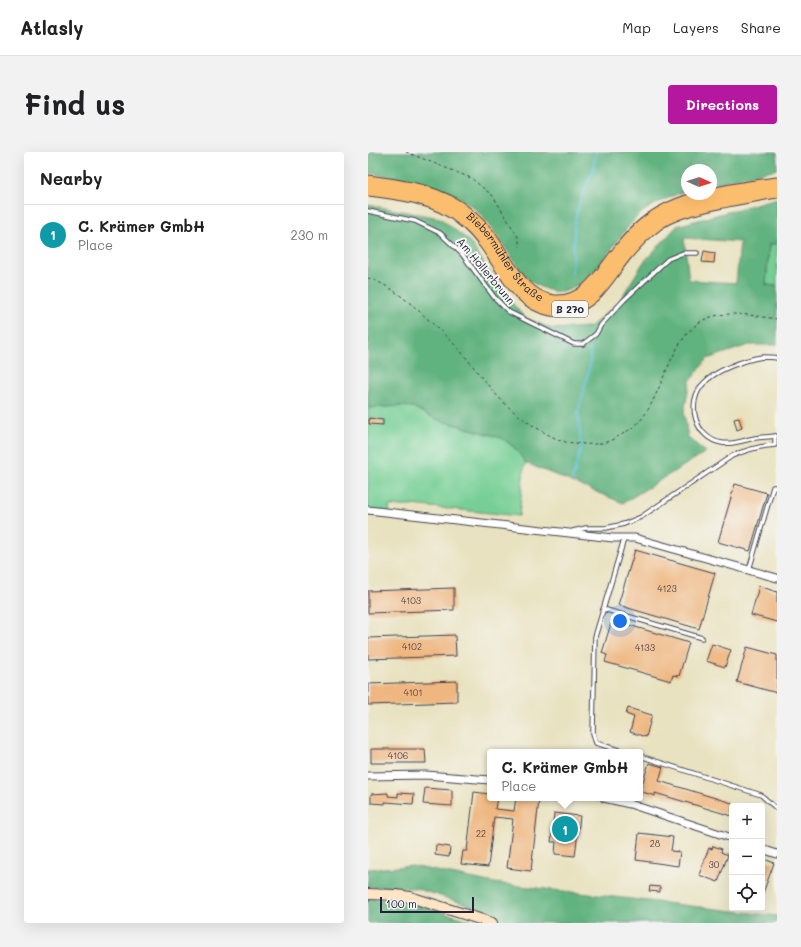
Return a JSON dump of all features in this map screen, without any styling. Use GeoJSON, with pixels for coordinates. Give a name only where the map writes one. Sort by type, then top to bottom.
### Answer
{"type":"FeatureCollection","features":[{"type":"Feature","properties":{"kind":"main road","name":"Biebermühler Straße"},"geometry":{"type":"LineString","coordinates":[[368,181],[423,191],[448,200],[461,208],[486,232],[526,288],[539,297],[554,301],[569,300],[584,292],[599,277],[620,248],[633,234],[646,222],[667,208],[746,187],[777,183]]}},
{"type":"Feature","properties":{"kind":"main road","name":"B 270"},"geometry":{"type":"LineString","coordinates":[[368,190],[396,194],[430,202],[452,212],[474,231],[485,244],[512,285],[523,297],[535,306],[553,310],[570,309],[580,306],[590,300],[603,286],[631,249],[644,235],[659,223],[680,212],[739,198],[777,192]]}},
{"type":"Feature","properties":{"kind":"main road"},"geometry":{"type":"LineString","coordinates":[[368,894],[390,894],[410,897],[492,923]]}},
{"type":"Feature","properties":{"kind":"street"},"geometry":{"type":"LineString","coordinates":[[368,510],[564,533],[613,538],[635,538],[777,578]]}},
{"type":"Feature","properties":{"kind":"street"},"geometry":{"type":"LineString","coordinates":[[368,776],[426,776],[487,780]]}},
{"type":"Feature","properties":{"kind":"street"},"geometry":{"type":"LineString","coordinates":[[617,801],[729,837]]}},
{"type":"Feature","properties":{"kind":"street"},"geometry":{"type":"LineString","coordinates":[[765,850],[777,854]]}},
{"type":"Feature","properties":{"kind":"lane","name":"Am Hollerbrunn"},"geometry":{"type":"LineString","coordinates":[[368,211],[415,221],[440,233],[462,254],[494,297],[509,312],[574,344],[583,344],[596,334],[601,325],[624,300],[668,259],[683,253],[697,253]]}},
{"type":"Feature","properties":{"kind":"lane"},"geometry":{"type":"LineString","coordinates":[[564,533],[586,528],[606,528],[624,524],[641,517],[732,456],[748,449],[775,445],[776,436],[756,438],[735,444],[711,440],[698,426],[694,416],[697,393],[704,383],[716,374],[743,362],[763,357],[777,358]]}},
{"type":"Feature","properties":{"kind":"lane"},"geometry":{"type":"LineString","coordinates":[[749,570],[773,487],[777,487]]}},
{"type":"Feature","properties":{"kind":"lane"},"geometry":{"type":"LineString","coordinates":[[615,749],[596,743],[593,733],[595,637],[624,538]]}},
{"type":"Feature","properties":{"kind":"lane"},"geometry":{"type":"LineString","coordinates":[[603,609],[702,638]]}},
{"type":"Feature","properties":{"kind":"lane"},"geometry":{"type":"LineString","coordinates":[[643,757],[761,795],[777,809]]}},
{"type":"Feature","properties":{"kind":"path"},"geometry":{"type":"LineString","coordinates":[[406,152],[471,178],[493,196],[518,237],[520,247]]}},
{"type":"Feature","properties":{"kind":"path"},"geometry":{"type":"LineString","coordinates":[[368,278],[383,284],[396,292],[460,349],[492,390],[511,410],[543,432],[557,439],[567,442],[594,445],[613,440],[639,422],[653,399],[674,353],[693,327],[700,322],[708,318],[741,314],[777,319]]}},
{"type":"Feature","properties":{"kind":"green space"},"geometry":{"type":"Polygon","coordinates":[[[368,152],[777,152],[777,169],[717,183],[717,164],[681,164],[681,193],[648,208],[639,215],[630,224],[598,266],[579,283],[563,292],[546,289],[526,278],[488,223],[469,204],[445,191],[420,182],[368,173],[368,152]]]}},
{"type":"Feature","properties":{"kind":"green space"},"geometry":{"type":"Polygon","coordinates":[[[777,198],[777,244],[769,244],[766,285],[777,286],[777,345],[749,345],[707,359],[690,381],[684,412],[688,438],[706,452],[623,503],[526,463],[514,447],[502,438],[436,419],[412,407],[400,406],[368,408],[368,205],[440,218],[470,242],[501,290],[525,318],[553,329],[590,327],[618,303],[643,263],[677,226],[777,198]],[[684,238],[689,280],[736,283],[740,242],[684,238]]]}},
{"type":"Feature","properties":{"kind":"green space"},"geometry":{"type":"Polygon","coordinates":[[[769,244],[777,244],[777,286],[766,285],[769,244]]]}},
{"type":"Feature","properties":{"kind":"green space"},"geometry":{"type":"Polygon","coordinates":[[[400,406],[412,407],[436,419],[502,438],[514,447],[526,463],[524,468],[519,516],[412,505],[389,506],[390,517],[368,515],[368,408],[400,406]]]}},
{"type":"Feature","properties":{"kind":"green space"},"geometry":{"type":"Polygon","coordinates":[[[413,866],[494,883],[777,916],[777,923],[488,923],[491,912],[415,888],[368,887],[368,869],[413,866]]]}},
{"type":"Feature","properties":{"kind":"green space"},"geometry":{"type":"Polygon","coordinates":[[[368,898],[412,904],[481,923],[368,923],[368,898]]]}},
{"type":"Feature","properties":{"kind":"building"},"geometry":{"type":"Polygon","coordinates":[[[704,251],[715,253],[714,263],[702,262],[704,251]]]}},
{"type":"Feature","properties":{"kind":"building"},"geometry":{"type":"Polygon","coordinates":[[[369,418],[383,420],[383,425],[369,424],[369,418]]]}},
{"type":"Feature","properties":{"kind":"building"},"geometry":{"type":"Polygon","coordinates":[[[739,418],[742,428],[737,430],[734,419],[739,418]]]}},
{"type":"Feature","properties":{"kind":"building"},"geometry":{"type":"Polygon","coordinates":[[[735,484],[767,493],[750,551],[718,542],[735,484]]]}},
{"type":"Feature","properties":{"kind":"building"},"geometry":{"type":"Polygon","coordinates":[[[635,550],[715,573],[699,629],[618,605],[635,550]]]}},
{"type":"Feature","properties":{"kind":"building"},"geometry":{"type":"Polygon","coordinates":[[[759,586],[777,592],[777,622],[751,615],[759,586]]]}},
{"type":"Feature","properties":{"kind":"building"},"geometry":{"type":"Polygon","coordinates":[[[454,588],[454,610],[368,613],[368,591],[454,588]]]}},
{"type":"Feature","properties":{"kind":"building"},"geometry":{"type":"Polygon","coordinates":[[[612,620],[689,643],[679,676],[673,675],[671,681],[605,662],[607,655],[602,653],[612,620]]]}},
{"type":"Feature","properties":{"kind":"building"},"geometry":{"type":"Polygon","coordinates":[[[455,635],[456,656],[368,659],[368,638],[455,635]]]}},
{"type":"Feature","properties":{"kind":"building"},"geometry":{"type":"Polygon","coordinates":[[[712,644],[731,650],[725,667],[706,661],[712,644]]]}},
{"type":"Feature","properties":{"kind":"building"},"geometry":{"type":"Polygon","coordinates":[[[747,647],[777,655],[777,693],[737,682],[747,647]]]}},
{"type":"Feature","properties":{"kind":"building"},"geometry":{"type":"Polygon","coordinates":[[[457,681],[457,702],[368,705],[368,684],[457,681]]]}},
{"type":"Feature","properties":{"kind":"building"},"geometry":{"type":"Polygon","coordinates":[[[628,708],[652,715],[646,737],[630,732],[634,717],[626,714],[628,708]]]}},
{"type":"Feature","properties":{"kind":"building"},"geometry":{"type":"Polygon","coordinates":[[[371,749],[425,749],[426,763],[371,763],[371,749]]]}},
{"type":"Feature","properties":{"kind":"building"},"geometry":{"type":"Polygon","coordinates":[[[649,763],[663,767],[659,781],[732,803],[729,803],[729,815],[655,793],[655,796],[643,792],[643,782],[649,763]]]}},
{"type":"Feature","properties":{"kind":"building"},"geometry":{"type":"Polygon","coordinates":[[[425,788],[452,790],[452,806],[423,804],[425,788]]]}},
{"type":"Feature","properties":{"kind":"building"},"geometry":{"type":"Polygon","coordinates":[[[474,792],[487,794],[487,801],[496,801],[495,809],[514,811],[516,801],[539,801],[531,871],[507,868],[513,819],[494,817],[488,867],[461,864],[463,851],[467,851],[474,792]]]}},
{"type":"Feature","properties":{"kind":"building"},"geometry":{"type":"Polygon","coordinates":[[[388,793],[388,796],[398,797],[398,793],[414,794],[413,804],[385,802],[385,804],[371,803],[371,794],[388,793]]]}},
{"type":"Feature","properties":{"kind":"building"},"geometry":{"type":"Polygon","coordinates":[[[554,813],[580,816],[575,856],[555,854],[556,842],[551,842],[554,813]]]}},
{"type":"Feature","properties":{"kind":"building"},"geometry":{"type":"Polygon","coordinates":[[[639,833],[673,837],[671,851],[680,852],[678,866],[636,860],[639,833]]]}},
{"type":"Feature","properties":{"kind":"building"},"geometry":{"type":"Polygon","coordinates":[[[436,845],[450,847],[449,857],[435,855],[436,845]]]}},
{"type":"Feature","properties":{"kind":"building"},"geometry":{"type":"Polygon","coordinates":[[[713,846],[722,849],[721,852],[728,855],[718,882],[699,875],[709,848],[712,849],[713,846]]]}},
{"type":"Feature","properties":{"kind":"building"},"geometry":{"type":"Polygon","coordinates":[[[765,859],[774,863],[765,888],[765,859]]]}},
{"type":"Feature","properties":{"kind":"building"},"geometry":{"type":"Polygon","coordinates":[[[650,886],[660,887],[660,892],[649,891],[650,886]]]}},
{"type":"Feature","properties":{"kind":"waterway"},"geometry":{"type":"LineString","coordinates":[[572,273],[575,220],[582,195],[593,171],[596,152]]}},
{"type":"Feature","properties":{"kind":"waterway"},"geometry":{"type":"LineString","coordinates":[[572,481],[581,448],[578,412],[590,366],[589,346]]}},
{"type":"Feature","properties":{"kind":"place","name":"C. Krämer GmbH"},"geometry":{"type":"Point","coordinates":[565,829]}}]}
